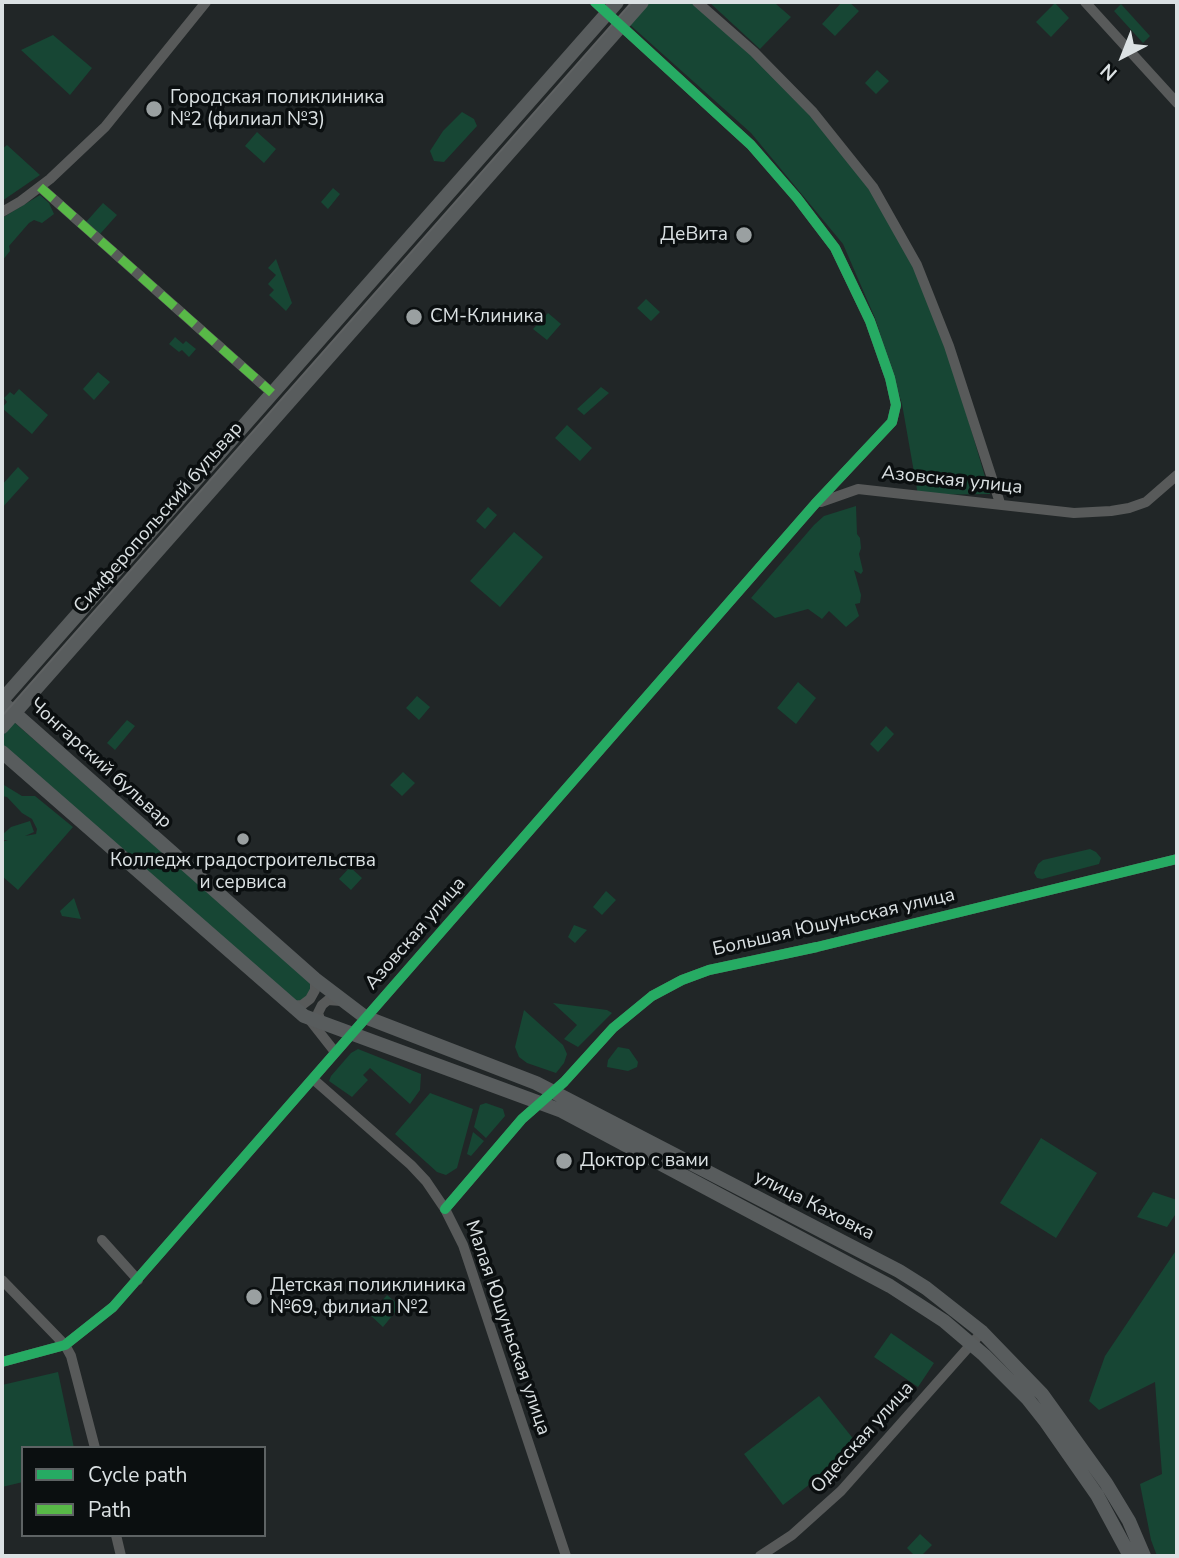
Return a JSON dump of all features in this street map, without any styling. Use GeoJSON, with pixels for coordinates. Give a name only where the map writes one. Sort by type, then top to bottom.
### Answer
{"type":"FeatureCollection","features":[{"type":"Feature","properties":{"kind":"main road","name":"Симферопольский бульвар"},"geometry":{"type":"LineString","coordinates":[[2,727],[642,2]]}},
{"type":"Feature","properties":{"kind":"main road","name":"Симферопольский бульвар"},"geometry":{"type":"LineString","coordinates":[[2,701],[612,7]]}},
{"type":"Feature","properties":{"kind":"main road"},"geometry":{"type":"LineString","coordinates":[[332,323],[347,337]]}},
{"type":"Feature","properties":{"kind":"main road","name":"Чонгарский бульвар"},"geometry":{"type":"LineString","coordinates":[[2,701],[315,979],[365,1017]]}},
{"type":"Feature","properties":{"kind":"main road"},"geometry":{"type":"LineString","coordinates":[[2,752],[291,1006],[316,1022],[352,1033]]}},
{"type":"Feature","properties":{"kind":"main road","name":"улица Каховка"},"geometry":{"type":"LineString","coordinates":[[365,1017],[553,1092],[899,1271],[926,1288],[982,1332],[1042,1394],[1077,1440],[1129,1521],[1144,1556]]}},
{"type":"Feature","properties":{"kind":"main road","name":"улица Каховка"},"geometry":{"type":"LineString","coordinates":[[352,1033],[562,1111],[698,1182],[924,1307],[972,1343],[1027,1398],[1097,1495],[1130,1556]]}},
{"type":"Feature","properties":{"kind":"street"},"geometry":{"type":"LineString","coordinates":[[2,212],[57,174],[108,124],[206,2]]}},
{"type":"Feature","properties":{"kind":"street"},"geometry":{"type":"LineString","coordinates":[[595,2],[612,7],[621,25],[751,145],[797,198],[843,262],[870,321],[896,405],[892,422],[815,504]]}},
{"type":"Feature","properties":{"kind":"street"},"geometry":{"type":"LineString","coordinates":[[697,2],[754,52],[813,112],[873,187],[922,275],[949,346],[1000,503]]}},
{"type":"Feature","properties":{"kind":"street"},"geometry":{"type":"LineString","coordinates":[[1085,2],[1177,103]]}},
{"type":"Feature","properties":{"kind":"street"},"geometry":{"type":"LineString","coordinates":[[40,187],[272,393]]}},
{"type":"Feature","properties":{"kind":"street"},"geometry":{"type":"LineString","coordinates":[[854,464],[850,472],[853,485],[858,489]]}},
{"type":"Feature","properties":{"kind":"street","name":"Азовская улица"},"geometry":{"type":"LineString","coordinates":[[2,1362],[65,1345],[113,1307],[815,504],[858,489],[1074,513],[1126,509],[1146,502],[1177,475]]}},
{"type":"Feature","properties":{"kind":"street","name":"Большая Юшуньская улица"},"geometry":{"type":"LineString","coordinates":[[445,1209],[522,1119],[553,1092],[628,1013],[665,988],[698,974],[1177,859]]}},
{"type":"Feature","properties":{"kind":"street"},"geometry":{"type":"LineString","coordinates":[[291,1006],[302,1005],[310,999],[315,989],[315,979]]}},
{"type":"Feature","properties":{"kind":"street"},"geometry":{"type":"LineString","coordinates":[[335,1052],[316,1022],[322,1005],[328,1000],[341,1001]]}},
{"type":"Feature","properties":{"kind":"street","name":"Малая Юшуньская улица"},"geometry":{"type":"LineString","coordinates":[[313,1079],[411,1165],[445,1209],[467,1257],[566,1556]]}},
{"type":"Feature","properties":{"kind":"street"},"geometry":{"type":"LineString","coordinates":[[102,1240],[138,1280]]}},
{"type":"Feature","properties":{"kind":"street"},"geometry":{"type":"LineString","coordinates":[[2,1280],[65,1345],[74,1364],[94,1446]]}},
{"type":"Feature","properties":{"kind":"street","name":"Одесская улица"},"geometry":{"type":"LineString","coordinates":[[760,1556],[792,1535],[841,1491],[982,1332]]}},
{"type":"Feature","properties":{"kind":"street"},"geometry":{"type":"LineString","coordinates":[[116,1537],[121,1556]]}},
{"type":"Feature","properties":{"kind":"green space"},"geometry":{"type":"Polygon","coordinates":[[[647,2],[691,2],[752,55],[811,115],[870,190],[914,266],[947,347],[990,494],[918,495],[902,404],[875,318],[843,244],[751,133],[628,23],[647,2]]]}},
{"type":"Feature","properties":{"kind":"green space"},"geometry":{"type":"Polygon","coordinates":[[[709,2],[777,2],[791,17],[760,49],[709,2]]]}},
{"type":"Feature","properties":{"kind":"green space"},"geometry":{"type":"Polygon","coordinates":[[[842,2],[849,2],[859,11],[835,36],[822,24],[842,2]]]}},
{"type":"Feature","properties":{"kind":"green space"},"geometry":{"type":"Polygon","coordinates":[[[1055,3],[1069,18],[1051,37],[1036,22],[1055,3]]]}},
{"type":"Feature","properties":{"kind":"green space"},"geometry":{"type":"Polygon","coordinates":[[[1121,4],[1150,36],[1143,43],[1114,11],[1121,4]]]}},
{"type":"Feature","properties":{"kind":"green space"},"geometry":{"type":"Polygon","coordinates":[[[53,35],[92,68],[70,95],[21,50],[53,35]]]}},
{"type":"Feature","properties":{"kind":"green space"},"geometry":{"type":"Polygon","coordinates":[[[877,70],[889,81],[876,94],[865,83],[877,70]]]}},
{"type":"Feature","properties":{"kind":"green space"},"geometry":{"type":"Polygon","coordinates":[[[462,112],[474,119],[477,126],[444,162],[434,161],[430,151],[443,131],[462,112]]]}},
{"type":"Feature","properties":{"kind":"green space"},"geometry":{"type":"Polygon","coordinates":[[[257,132],[276,149],[264,163],[245,146],[257,132]]]}},
{"type":"Feature","properties":{"kind":"green space"},"geometry":{"type":"Polygon","coordinates":[[[7,145],[40,175],[2,201],[2,149],[7,145]]]}},
{"type":"Feature","properties":{"kind":"green space"},"geometry":{"type":"Polygon","coordinates":[[[333,188],[340,194],[328,209],[321,202],[333,188]]]}},
{"type":"Feature","properties":{"kind":"green space"},"geometry":{"type":"Polygon","coordinates":[[[40,195],[49,203],[54,214],[42,223],[34,220],[29,223],[9,246],[10,251],[2,261],[2,218],[40,195]]]}},
{"type":"Feature","properties":{"kind":"green space"},"geometry":{"type":"Polygon","coordinates":[[[103,203],[117,215],[100,234],[86,222],[103,203]]]}},
{"type":"Feature","properties":{"kind":"green space"},"geometry":{"type":"Polygon","coordinates":[[[276,259],[292,303],[286,311],[269,295],[274,290],[268,284],[276,275],[268,268],[276,259]]]}},
{"type":"Feature","properties":{"kind":"green space"},"geometry":{"type":"Polygon","coordinates":[[[646,299],[660,312],[651,321],[637,308],[646,299]]]}},
{"type":"Feature","properties":{"kind":"green space"},"geometry":{"type":"Polygon","coordinates":[[[548,313],[561,324],[547,340],[533,329],[548,313]]]}},
{"type":"Feature","properties":{"kind":"green space"},"geometry":{"type":"Polygon","coordinates":[[[175,337],[183,344],[186,341],[196,349],[189,357],[169,344],[175,337]]]}},
{"type":"Feature","properties":{"kind":"green space"},"geometry":{"type":"Polygon","coordinates":[[[98,372],[110,382],[94,400],[83,389],[98,372]]]}},
{"type":"Feature","properties":{"kind":"green space"},"geometry":{"type":"Polygon","coordinates":[[[601,387],[609,393],[584,415],[577,409],[601,387]]]}},
{"type":"Feature","properties":{"kind":"green space"},"geometry":{"type":"Polygon","coordinates":[[[19,389],[48,415],[32,434],[2,408],[7,402],[4,398],[10,392],[14,395],[19,389]]]}},
{"type":"Feature","properties":{"kind":"green space"},"geometry":{"type":"Polygon","coordinates":[[[567,425],[592,448],[580,461],[555,438],[567,425]]]}},
{"type":"Feature","properties":{"kind":"green space"},"geometry":{"type":"Polygon","coordinates":[[[18,467],[29,478],[2,508],[2,485],[18,467]]]}},
{"type":"Feature","properties":{"kind":"green space"},"geometry":{"type":"Polygon","coordinates":[[[856,506],[857,534],[861,548],[859,554],[863,571],[861,574],[854,570],[861,595],[860,603],[855,604],[859,616],[846,627],[829,611],[822,619],[808,609],[775,618],[751,598],[824,516],[856,506]]]}},
{"type":"Feature","properties":{"kind":"green space"},"geometry":{"type":"Polygon","coordinates":[[[488,507],[497,515],[485,529],[476,521],[488,507]]]}},
{"type":"Feature","properties":{"kind":"green space"},"geometry":{"type":"Polygon","coordinates":[[[514,532],[543,557],[500,607],[470,581],[514,532]]]}},
{"type":"Feature","properties":{"kind":"green space"},"geometry":{"type":"Polygon","coordinates":[[[798,682],[816,698],[796,724],[777,708],[798,682]]]}},
{"type":"Feature","properties":{"kind":"green space"},"geometry":{"type":"Polygon","coordinates":[[[417,696],[430,707],[419,720],[406,708],[417,696]]]}},
{"type":"Feature","properties":{"kind":"green space"},"geometry":{"type":"Polygon","coordinates":[[[127,720],[135,726],[115,750],[107,743],[127,720]]]}},
{"type":"Feature","properties":{"kind":"green space"},"geometry":{"type":"Polygon","coordinates":[[[14,722],[310,982],[310,993],[302,1002],[291,1003],[2,748],[2,736],[14,722]]]}},
{"type":"Feature","properties":{"kind":"green space"},"geometry":{"type":"Polygon","coordinates":[[[886,726],[894,734],[878,752],[870,744],[886,726]]]}},
{"type":"Feature","properties":{"kind":"green space"},"geometry":{"type":"Polygon","coordinates":[[[403,772],[415,783],[402,796],[390,785],[403,772]]]}},
{"type":"Feature","properties":{"kind":"green space"},"geometry":{"type":"Polygon","coordinates":[[[4,785],[22,796],[35,796],[73,827],[18,890],[2,876],[2,842],[8,840],[2,840],[2,835],[11,827],[30,821],[34,832],[25,836],[36,834],[37,829],[32,819],[22,813],[7,797],[2,796],[4,785]]]}},
{"type":"Feature","properties":{"kind":"green space"},"geometry":{"type":"Polygon","coordinates":[[[1090,849],[1101,858],[1099,864],[1042,879],[1037,878],[1034,873],[1043,860],[1090,849]]]}},
{"type":"Feature","properties":{"kind":"green space"},"geometry":{"type":"Polygon","coordinates":[[[350,867],[362,878],[351,890],[339,879],[350,867]]]}},
{"type":"Feature","properties":{"kind":"green space"},"geometry":{"type":"Polygon","coordinates":[[[606,891],[616,900],[602,915],[593,907],[606,891]]]}},
{"type":"Feature","properties":{"kind":"green space"},"geometry":{"type":"Polygon","coordinates":[[[74,898],[81,919],[62,916],[60,911],[74,898]]]}},
{"type":"Feature","properties":{"kind":"green space"},"geometry":{"type":"Polygon","coordinates":[[[574,925],[587,930],[575,943],[568,937],[574,925]]]}},
{"type":"Feature","properties":{"kind":"green space"},"geometry":{"type":"Polygon","coordinates":[[[553,1003],[607,1010],[612,1013],[578,1047],[564,1039],[577,1025],[553,1003]]]}},
{"type":"Feature","properties":{"kind":"green space"},"geometry":{"type":"Polygon","coordinates":[[[524,1010],[563,1045],[567,1054],[556,1073],[527,1063],[519,1057],[515,1047],[524,1010]]]}},
{"type":"Feature","properties":{"kind":"green space"},"geometry":{"type":"Polygon","coordinates":[[[618,1047],[629,1049],[638,1062],[637,1067],[628,1071],[607,1067],[608,1060],[618,1047]]]}},
{"type":"Feature","properties":{"kind":"green space"},"geometry":{"type":"Polygon","coordinates":[[[358,1049],[421,1074],[420,1090],[410,1104],[370,1068],[363,1075],[368,1080],[352,1097],[329,1081],[351,1053],[358,1049]]]}},
{"type":"Feature","properties":{"kind":"green space"},"geometry":{"type":"Polygon","coordinates":[[[430,1093],[473,1109],[457,1168],[446,1175],[437,1172],[395,1134],[430,1093]]]}},
{"type":"Feature","properties":{"kind":"green space"},"geometry":{"type":"Polygon","coordinates":[[[486,1103],[503,1109],[505,1116],[486,1138],[474,1127],[480,1105],[486,1103]]]}},
{"type":"Feature","properties":{"kind":"green space"},"geometry":{"type":"Polygon","coordinates":[[[473,1132],[484,1141],[471,1156],[467,1154],[473,1132]]]}},
{"type":"Feature","properties":{"kind":"green space"},"geometry":{"type":"Polygon","coordinates":[[[1041,1138],[1097,1173],[1056,1238],[1000,1203],[1041,1138]]]}},
{"type":"Feature","properties":{"kind":"green space"},"geometry":{"type":"Polygon","coordinates":[[[1153,1192],[1177,1200],[1177,1212],[1167,1227],[1137,1217],[1153,1192]]]}},
{"type":"Feature","properties":{"kind":"green space"},"geometry":{"type":"Polygon","coordinates":[[[1177,1249],[1177,1556],[1157,1556],[1151,1540],[1140,1484],[1162,1474],[1155,1382],[1099,1410],[1089,1401],[1105,1356],[1177,1249]]]}},
{"type":"Feature","properties":{"kind":"green space"},"geometry":{"type":"Polygon","coordinates":[[[387,1295],[400,1306],[383,1327],[370,1315],[387,1295]]]}},
{"type":"Feature","properties":{"kind":"green space"},"geometry":{"type":"Polygon","coordinates":[[[891,1333],[934,1363],[918,1387],[874,1357],[891,1333]]]}},
{"type":"Feature","properties":{"kind":"green space"},"geometry":{"type":"Polygon","coordinates":[[[58,1372],[74,1446],[21,1446],[21,1482],[2,1487],[2,1385],[58,1372]]]}},
{"type":"Feature","properties":{"kind":"green space"},"geometry":{"type":"Polygon","coordinates":[[[819,1396],[859,1446],[783,1505],[744,1454],[819,1396]]]}},
{"type":"Feature","properties":{"kind":"green space"},"geometry":{"type":"Polygon","coordinates":[[[920,1534],[932,1545],[921,1556],[915,1556],[907,1548],[920,1534]]]}},
{"type":"Feature","properties":{"kind":"tram line"},"geometry":{"type":"LineString","coordinates":[[2,716],[632,2]]}},
{"type":"Feature","properties":{"kind":"marked path"},"geometry":{"type":"LineString","coordinates":[[40,187],[272,393]]}},
{"type":"Feature","properties":{"kind":"cycle path"},"geometry":{"type":"LineString","coordinates":[[2,1362],[65,1345],[113,1307],[815,504],[892,422],[896,405],[890,378],[870,321],[835,248],[797,198],[751,145],[595,2]]}},
{"type":"Feature","properties":{"kind":"cycle path"},"geometry":{"type":"LineString","coordinates":[[445,1209],[522,1119],[564,1082],[613,1028],[652,996],[682,980],[709,970],[817,947],[1177,859]]}},
{"type":"Feature","properties":{"kind":"place","name":"Городская поликлиника №2 (филиал №3)"},"geometry":{"type":"Point","coordinates":[154,109]}},
{"type":"Feature","properties":{"kind":"place","name":"ДеВита"},"geometry":{"type":"Point","coordinates":[744,235]}},
{"type":"Feature","properties":{"kind":"place","name":"СМ-Клиника"},"geometry":{"type":"Point","coordinates":[414,317]}},
{"type":"Feature","properties":{"kind":"place","name":"Колледж градостроительства и сервиса"},"geometry":{"type":"Point","coordinates":[243,839]}},
{"type":"Feature","properties":{"kind":"place","name":"Доктор с вами"},"geometry":{"type":"Point","coordinates":[564,1161]}},
{"type":"Feature","properties":{"kind":"place","name":"Детская поликлиника №69, филиал №2"},"geometry":{"type":"Point","coordinates":[254,1297]}}]}
